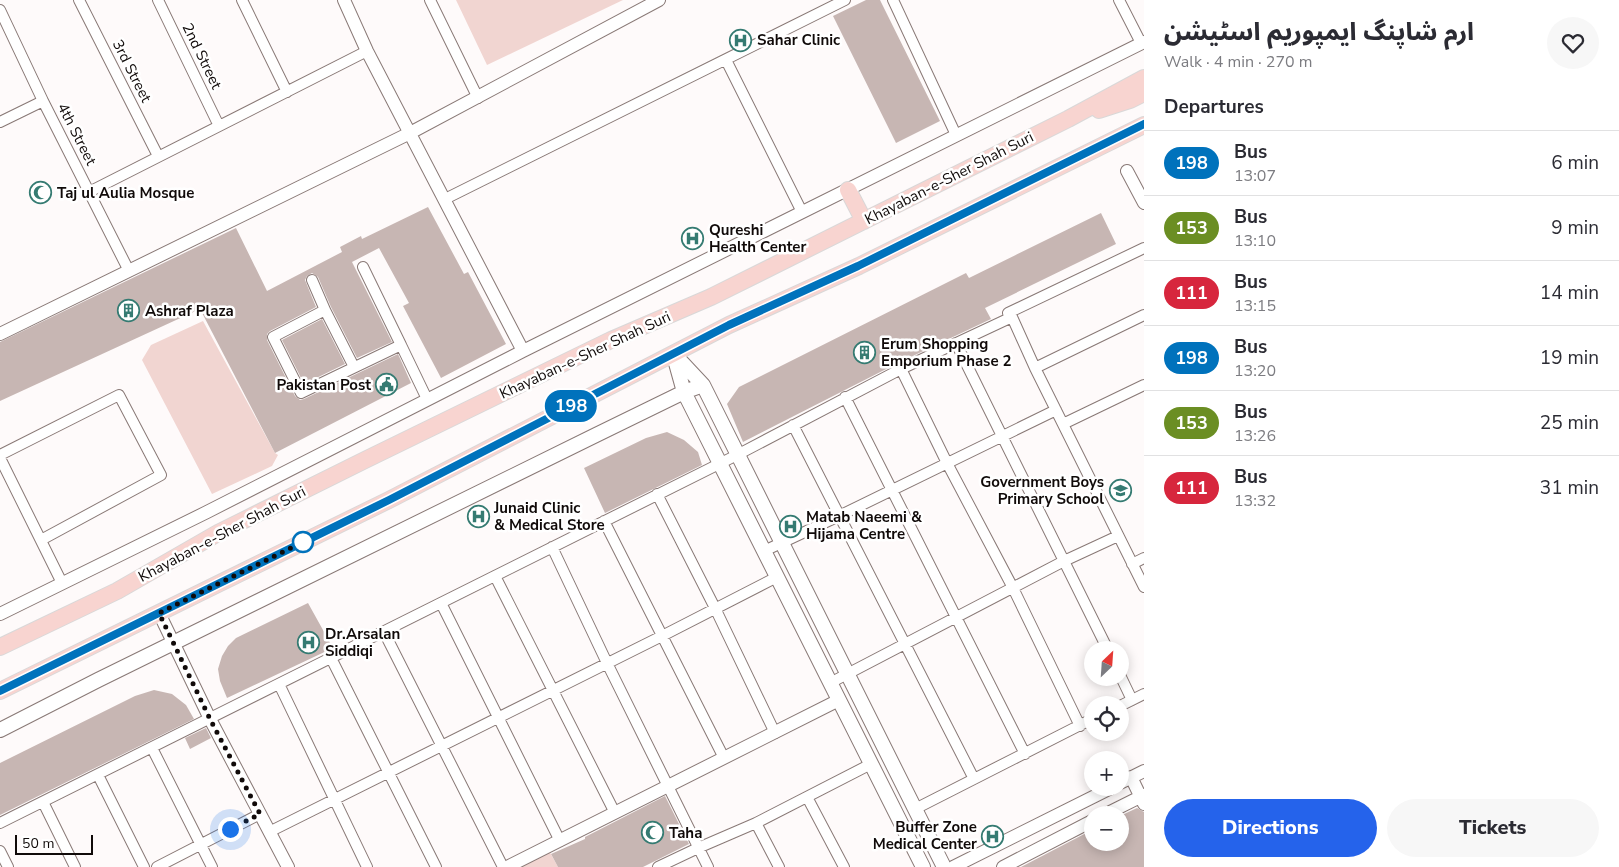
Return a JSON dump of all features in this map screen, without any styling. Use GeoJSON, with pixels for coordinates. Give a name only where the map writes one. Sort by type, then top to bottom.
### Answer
{"type":"FeatureCollection","features":[{"type":"Feature","properties":{"kind":"main road","name":"Khayaban-e-Sher Shah Suri"},"geometry":{"type":"LineString","coordinates":[[0,647],[117,591],[218,533],[366,459],[611,340],[711,297],[1068,119],[1144,78]]}},
{"type":"Feature","properties":{"kind":"main road"},"geometry":{"type":"LineString","coordinates":[[1068,119],[1137,96]]}},
{"type":"Feature","properties":{"kind":"main road"},"geometry":{"type":"LineString","coordinates":[[0,691],[389,500],[729,325],[858,266],[1144,124]]}},
{"type":"Feature","properties":{"kind":"main road"},"geometry":{"type":"LineString","coordinates":[[848,190],[864,221]]}},
{"type":"Feature","properties":{"kind":"main road"},"geometry":{"type":"LineString","coordinates":[[674,354],[703,386],[915,809],[952,867]]}},
{"type":"Feature","properties":{"kind":"main road"},"geometry":{"type":"LineString","coordinates":[[674,354],[684,392],[923,867]]}},
{"type":"Feature","properties":{"kind":"main road"},"geometry":{"type":"LineString","coordinates":[[0,730],[684,392],[703,386]]}},
{"type":"Feature","properties":{"kind":"street","name":"3rd Street"},"geometry":{"type":"LineString","coordinates":[[79,0],[158,156]]}},
{"type":"Feature","properties":{"kind":"street","name":"2nd Street"},"geometry":{"type":"LineString","coordinates":[[158,0],[219,126]]}},
{"type":"Feature","properties":{"kind":"street"},"geometry":{"type":"LineString","coordinates":[[242,0],[287,92]]}},
{"type":"Feature","properties":{"kind":"street"},"geometry":{"type":"LineString","coordinates":[[344,0],[367,51],[523,351]]}},
{"type":"Feature","properties":{"kind":"street"},"geometry":{"type":"LineString","coordinates":[[430,0],[478,98]]}},
{"type":"Feature","properties":{"kind":"street"},"geometry":{"type":"LineString","coordinates":[[0,334],[410,133],[659,0]]}},
{"type":"Feature","properties":{"kind":"street"},"geometry":{"type":"LineString","coordinates":[[445,199],[845,0]]}},
{"type":"Feature","properties":{"kind":"street"},"geometry":{"type":"LineString","coordinates":[[893,0],[956,135]]}},
{"type":"Feature","properties":{"kind":"street"},"geometry":{"type":"LineString","coordinates":[[0,614],[207,512],[427,399],[1142,42],[1119,0]]}},
{"type":"Feature","properties":{"kind":"street","name":"4th Street"},"geometry":{"type":"LineString","coordinates":[[0,10],[129,271]]}},
{"type":"Feature","properties":{"kind":"street"},"geometry":{"type":"LineString","coordinates":[[89,192],[367,51]]}},
{"type":"Feature","properties":{"kind":"street"},"geometry":{"type":"LineString","coordinates":[[726,60],[802,212]]}},
{"type":"Feature","properties":{"kind":"street"},"geometry":{"type":"LineString","coordinates":[[0,122],[43,100]]}},
{"type":"Feature","properties":{"kind":"street"},"geometry":{"type":"LineString","coordinates":[[1127,171],[1144,203]]}},
{"type":"Feature","properties":{"kind":"street"},"geometry":{"type":"LineString","coordinates":[[1144,248],[1008,313],[1012,317],[1035,368],[1144,587]]}},
{"type":"Feature","properties":{"kind":"street"},"geometry":{"type":"LineString","coordinates":[[363,267],[427,399]]}},
{"type":"Feature","properties":{"kind":"street"},"geometry":{"type":"LineString","coordinates":[[312,280],[354,367]]}},
{"type":"Feature","properties":{"kind":"street"},"geometry":{"type":"LineString","coordinates":[[325,310],[273,336],[301,393],[401,345]]}},
{"type":"Feature","properties":{"kind":"street"},"geometry":{"type":"LineString","coordinates":[[1035,368],[1144,315]]}},
{"type":"Feature","properties":{"kind":"street"},"geometry":{"type":"LineString","coordinates":[[0,823],[737,455],[901,369],[1012,317]]}},
{"type":"Feature","properties":{"kind":"street"},"geometry":{"type":"LineString","coordinates":[[956,343],[1104,641]]}},
{"type":"Feature","properties":{"kind":"street"},"geometry":{"type":"LineString","coordinates":[[901,369],[947,463],[1013,588],[1080,726]]}},
{"type":"Feature","properties":{"kind":"street"},"geometry":{"type":"LineString","coordinates":[[1063,424],[1144,385]]}},
{"type":"Feature","properties":{"kind":"street"},"geometry":{"type":"LineString","coordinates":[[41,540],[161,475],[119,395],[0,457],[62,583]]}},
{"type":"Feature","properties":{"kind":"street"},"geometry":{"type":"LineString","coordinates":[[845,397],[1025,754]]}},
{"type":"Feature","properties":{"kind":"street"},"geometry":{"type":"LineString","coordinates":[[764,551],[1056,410]]}},
{"type":"Feature","properties":{"kind":"street"},"geometry":{"type":"LineString","coordinates":[[793,425],[974,779]]}},
{"type":"Feature","properties":{"kind":"street"},"geometry":{"type":"LineString","coordinates":[[658,494],[775,733]]}},
{"type":"Feature","properties":{"kind":"street"},"geometry":{"type":"LineString","coordinates":[[604,521],[724,758]]}},
{"type":"Feature","properties":{"kind":"street"},"geometry":{"type":"LineString","coordinates":[[830,683],[1064,561],[1118,536]]}},
{"type":"Feature","properties":{"kind":"street"},"geometry":{"type":"LineString","coordinates":[[552,547],[708,867]]}},
{"type":"Feature","properties":{"kind":"street"},"geometry":{"type":"LineString","coordinates":[[1132,564],[1144,558]]}},
{"type":"Feature","properties":{"kind":"street"},"geometry":{"type":"LineString","coordinates":[[495,576],[615,813]]}},
{"type":"Feature","properties":{"kind":"street"},"geometry":{"type":"LineString","coordinates":[[269,832],[777,577]]}},
{"type":"Feature","properties":{"kind":"street"},"geometry":{"type":"LineString","coordinates":[[441,603],[560,841]]}},
{"type":"Feature","properties":{"kind":"street"},"geometry":{"type":"LineString","coordinates":[[159,613],[210,719],[288,867]]}},
{"type":"Feature","properties":{"kind":"street"},"geometry":{"type":"LineString","coordinates":[[384,632],[503,867]]}},
{"type":"Feature","properties":{"kind":"street"},"geometry":{"type":"LineString","coordinates":[[330,658],[436,867]]}},
{"type":"Feature","properties":{"kind":"street"},"geometry":{"type":"LineString","coordinates":[[279,684],[367,867]]}},
{"type":"Feature","properties":{"kind":"street"},"geometry":{"type":"LineString","coordinates":[[1125,686],[1132,700]]}},
{"type":"Feature","properties":{"kind":"street"},"geometry":{"type":"LineString","coordinates":[[1129,702],[1144,694]]}},
{"type":"Feature","properties":{"kind":"street"},"geometry":{"type":"LineString","coordinates":[[507,867],[839,700]]}},
{"type":"Feature","properties":{"kind":"street"},"geometry":{"type":"LineString","coordinates":[[915,809],[1084,724]]}},
{"type":"Feature","properties":{"kind":"street"},"geometry":{"type":"LineString","coordinates":[[152,748],[212,867]]}},
{"type":"Feature","properties":{"kind":"street"},"geometry":{"type":"LineString","coordinates":[[658,867],[756,823],[871,764]]}},
{"type":"Feature","properties":{"kind":"street"},"geometry":{"type":"LineString","coordinates":[[1129,778],[1144,771]]}},
{"type":"Feature","properties":{"kind":"street"},"geometry":{"type":"LineString","coordinates":[[98,774],[144,867]]}},
{"type":"Feature","properties":{"kind":"street"},"geometry":{"type":"LineString","coordinates":[[1125,806],[1143,798],[1129,784]]}},
{"type":"Feature","properties":{"kind":"street"},"geometry":{"type":"LineString","coordinates":[[952,867],[1095,796]]}},
{"type":"Feature","properties":{"kind":"street"},"geometry":{"type":"LineString","coordinates":[[807,797],[844,867]]}},
{"type":"Feature","properties":{"kind":"street"},"geometry":{"type":"LineString","coordinates":[[43,802],[75,867]]}},
{"type":"Feature","properties":{"kind":"street"},"geometry":{"type":"LineString","coordinates":[[157,867],[260,814]]}},
{"type":"Feature","properties":{"kind":"street"},"geometry":{"type":"LineString","coordinates":[[756,823],[779,867]]}},
{"type":"Feature","properties":{"kind":"street"},"geometry":{"type":"LineString","coordinates":[[1003,867],[1084,825]]}},
{"type":"Feature","properties":{"kind":"street"},"geometry":{"type":"LineString","coordinates":[[0,851],[8,867]]}},
{"type":"Feature","properties":{"kind":"shaded area"},"geometry":{"type":"Polygon","coordinates":[[[456,0],[623,0],[487,65],[456,0]]]}},
{"type":"Feature","properties":{"kind":"shaded area"},"geometry":{"type":"Polygon","coordinates":[[[203,321],[275,453],[278,455],[272,466],[212,494],[142,360],[151,345],[203,321]]]}},
{"type":"Feature","properties":{"kind":"shaded area"},"geometry":{"type":"Polygon","coordinates":[[[548,849],[558,867],[512,867],[548,849]]]}},
{"type":"Feature","properties":{"kind":"building"},"geometry":{"type":"Polygon","coordinates":[[[866,0],[880,0],[940,121],[896,143],[833,16],[866,0]]]}},
{"type":"Feature","properties":{"kind":"building"},"geometry":{"type":"Polygon","coordinates":[[[428,207],[464,274],[468,272],[506,344],[441,378],[403,306],[409,303],[379,248],[352,262],[392,342],[357,358],[318,277],[312,273],[305,280],[316,307],[270,331],[267,334],[267,340],[295,396],[300,400],[398,354],[411,383],[275,453],[200,309],[0,401],[0,342],[236,228],[267,291],[342,252],[340,247],[361,236],[362,239],[428,207]]]}},
{"type":"Feature","properties":{"kind":"building","name":"Erum Shopping Emporium Phase 2"},"geometry":{"type":"Polygon","coordinates":[[[1101,213],[1116,244],[985,308],[991,319],[898,363],[743,442],[727,404],[739,387],[966,273],[969,278],[1101,213]]]}},
{"type":"Feature","properties":{"kind":"building"},"geometry":{"type":"Polygon","coordinates":[[[322,319],[345,364],[304,384],[282,340],[322,319]]]}},
{"type":"Feature","properties":{"kind":"building"},"geometry":{"type":"Polygon","coordinates":[[[667,432],[684,440],[698,452],[702,465],[605,513],[584,468],[646,438],[667,432]]]}},
{"type":"Feature","properties":{"kind":"building"},"geometry":{"type":"Polygon","coordinates":[[[308,603],[333,648],[227,698],[220,681],[218,669],[222,656],[228,646],[236,638],[308,603]]]}},
{"type":"Feature","properties":{"kind":"building"},"geometry":{"type":"Polygon","coordinates":[[[154,690],[172,694],[186,705],[194,719],[0,815],[0,763],[135,696],[154,690]]]}},
{"type":"Feature","properties":{"kind":"building"},"geometry":{"type":"Polygon","coordinates":[[[206,728],[211,738],[190,749],[185,738],[206,728]]]}},
{"type":"Feature","properties":{"kind":"building"},"geometry":{"type":"Polygon","coordinates":[[[665,796],[689,844],[643,867],[558,867],[551,854],[585,839],[585,837],[665,796]]]}},
{"type":"Feature","properties":{"kind":"building"},"geometry":{"type":"Polygon","coordinates":[[[1137,808],[1144,812],[1144,867],[1021,867],[1084,834],[1084,851],[1129,851],[1129,812],[1137,808]]]}},
{"type":"Feature","properties":{"kind":"bus line","name":"198"},"geometry":{"type":"LineString","coordinates":[[0,691],[389,500],[729,325],[858,266],[1144,124]]}},
{"type":"Feature","properties":{"kind":"place","name":"Sahar Clinic"},"geometry":{"type":"Point","coordinates":[741,40]}},
{"type":"Feature","properties":{"kind":"place","name":"Taj ul Aulia Mosque"},"geometry":{"type":"Point","coordinates":[41,193]}},
{"type":"Feature","properties":{"kind":"place","name":"Qureshi Health Center"},"geometry":{"type":"Point","coordinates":[693,239]}},
{"type":"Feature","properties":{"kind":"place","name":"Ashraf Plaza"},"geometry":{"type":"Point","coordinates":[129,311]}},
{"type":"Feature","properties":{"kind":"place","name":"Erum Shopping Emporium Phase 2"},"geometry":{"type":"Point","coordinates":[865,353]}},
{"type":"Feature","properties":{"kind":"place","name":"Pakistan Post"},"geometry":{"type":"Point","coordinates":[387,385]}},
{"type":"Feature","properties":{"kind":"place","name":"Government Boys Primary School"},"geometry":{"type":"Point","coordinates":[1120,491]}},
{"type":"Feature","properties":{"kind":"place","name":"Junaid Clinic & Medical Store"},"geometry":{"type":"Point","coordinates":[478,517]}},
{"type":"Feature","properties":{"kind":"place","name":"Matab Naeemi & Hijama Centre"},"geometry":{"type":"Point","coordinates":[790,526]}},
{"type":"Feature","properties":{"kind":"place","name":"Dr.Arsalan Siddiqi"},"geometry":{"type":"Point","coordinates":[309,643]}},
{"type":"Feature","properties":{"kind":"place","name":"Taha"},"geometry":{"type":"Point","coordinates":[653,833]}},
{"type":"Feature","properties":{"kind":"place","name":"Buffer Zone Medical Center"},"geometry":{"type":"Point","coordinates":[993,836]}},
{"type":"Feature","properties":{"kind":"route"},"geometry":{"type":"LineString","coordinates":[[230,829],[260,814],[210,719],[159,613],[303,542]]}}]}
